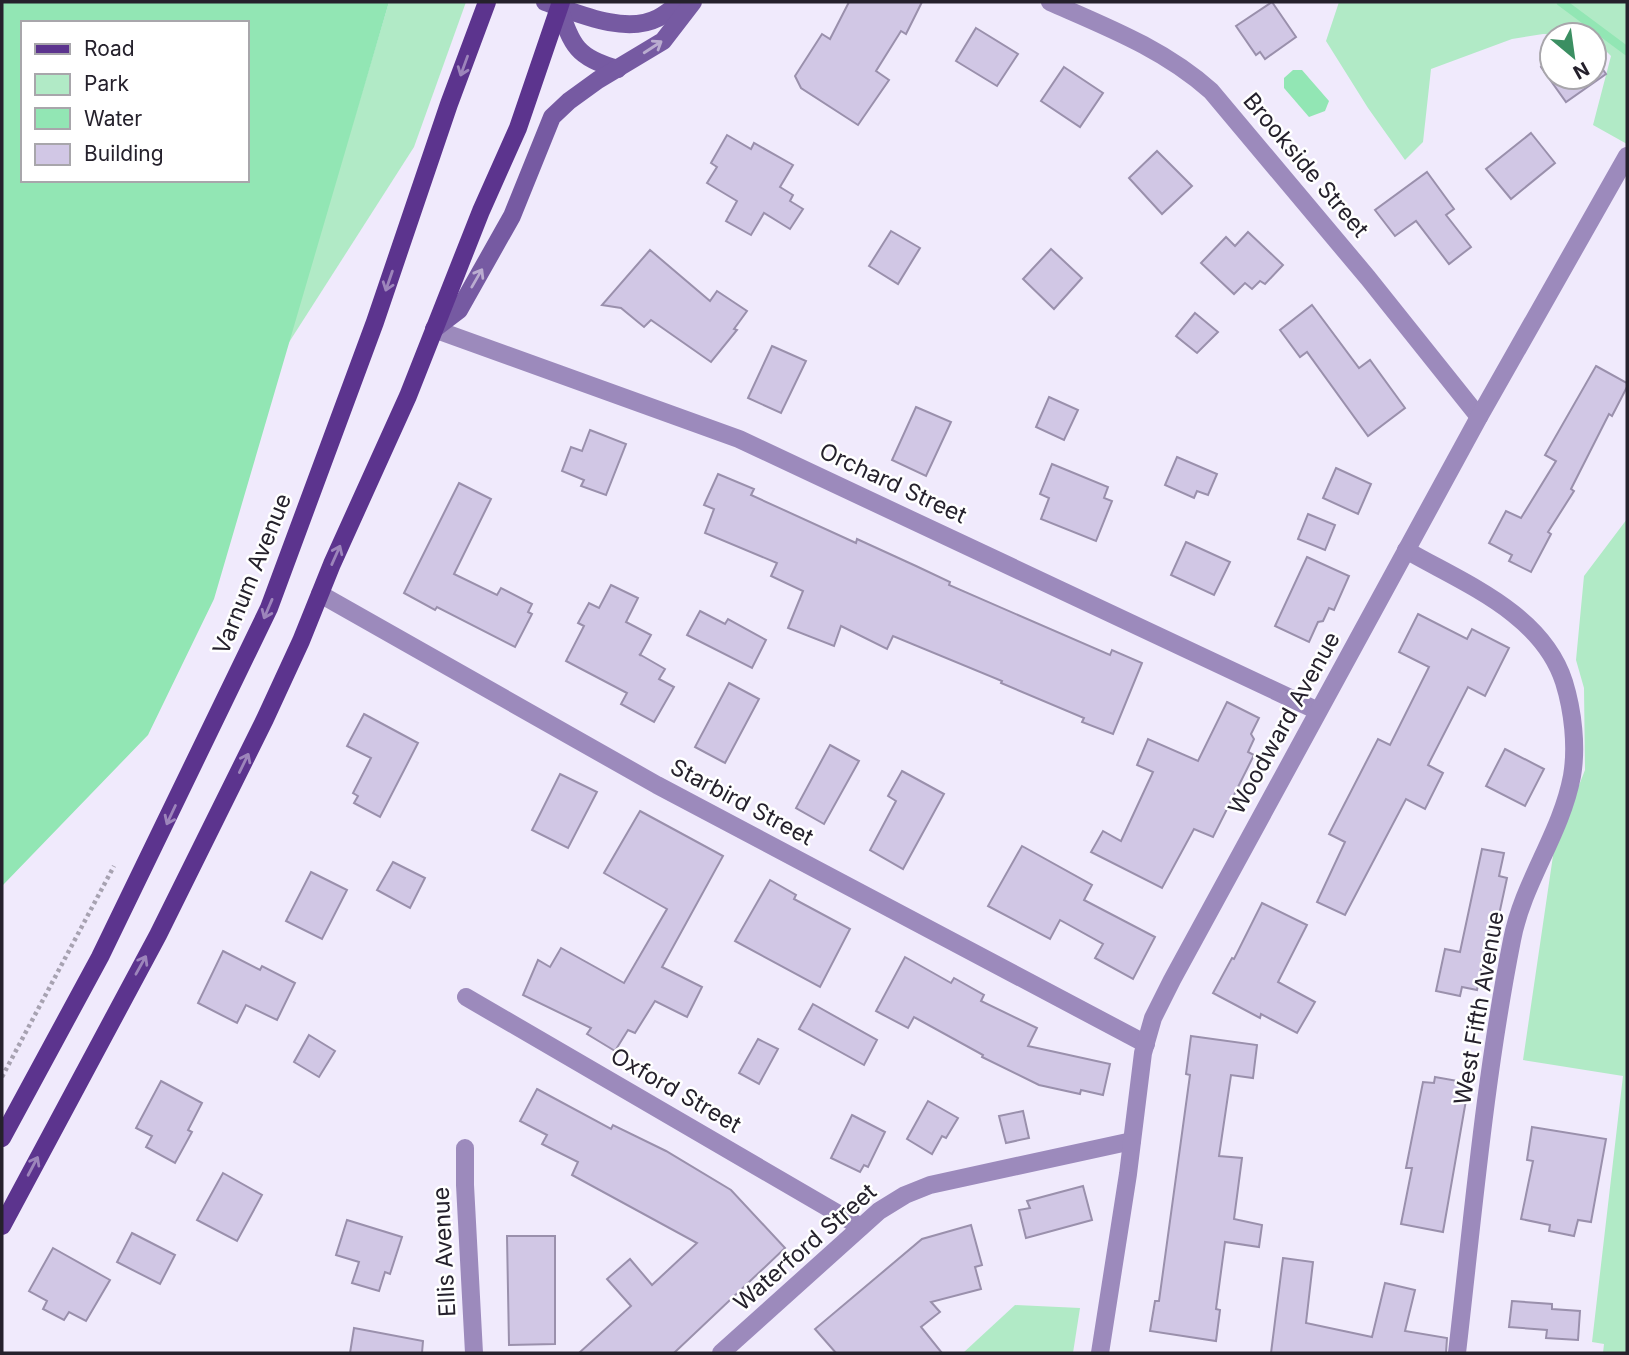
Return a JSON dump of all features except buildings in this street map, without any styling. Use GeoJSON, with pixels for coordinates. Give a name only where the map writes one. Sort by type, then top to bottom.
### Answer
{"type":"FeatureCollection","features":[{"type":"Feature","properties":{"kind":"main road","name":"Varnum Avenue"},"geometry":{"type":"LineString","coordinates":[[2,1138],[100,957],[269,608],[376,322],[449,104],[487,2]]}},
{"type":"Feature","properties":{"kind":"main road"},"geometry":{"type":"LineString","coordinates":[[555,3],[605,20],[631,25],[657,19],[681,2]]}},
{"type":"Feature","properties":{"kind":"main road"},"geometry":{"type":"LineString","coordinates":[[434,329],[459,310],[512,216],[552,117],[569,101],[663,41],[693,2]]}},
{"type":"Feature","properties":{"kind":"main road"},"geometry":{"type":"LineString","coordinates":[[555,3],[570,40],[581,53],[598,64],[618,69]]}},
{"type":"Feature","properties":{"kind":"main road"},"geometry":{"type":"LineString","coordinates":[[2,1226],[158,935],[265,719],[408,396],[481,211],[518,128],[555,3]]}},
{"type":"Feature","properties":{"kind":"street","name":"Brookside Street"},"geometry":{"type":"LineString","coordinates":[[1050,2],[1117,30],[1187,70],[1211,91],[1368,278],[1479,417]]}},
{"type":"Feature","properties":{"kind":"street","name":"Woodward Avenue"},"geometry":{"type":"LineString","coordinates":[[1100,1353],[1146,1044],[1153,1018],[1479,417],[1627,156]]}},
{"type":"Feature","properties":{"kind":"street","name":"Orchard Street"},"geometry":{"type":"LineString","coordinates":[[434,329],[739,439],[1318,711]]}},
{"type":"Feature","properties":{"kind":"street","name":"West Fifth Avenue"},"geometry":{"type":"LineString","coordinates":[[1406,550],[1494,601],[1530,628],[1552,657],[1563,682],[1574,746],[1572,777],[1530,882],[1513,937],[1490,1063],[1457,1353]]}},
{"type":"Feature","properties":{"kind":"street","name":"Starbird Street"},"geometry":{"type":"LineString","coordinates":[[320,594],[657,785],[1146,1044]]}},
{"type":"Feature","properties":{"kind":"street","name":"Oxford Street"},"geometry":{"type":"LineString","coordinates":[[466,997],[861,1227]]}},
{"type":"Feature","properties":{"kind":"street","name":"Waterford Street"},"geometry":{"type":"LineString","coordinates":[[721,1353],[861,1227],[905,1195],[930,1185],[1132,1141]]}},
{"type":"Feature","properties":{"kind":"street","name":"Ellis Avenue"},"geometry":{"type":"LineString","coordinates":[[465,1148],[474,1353]]}},
{"type":"Feature","properties":{"kind":"path"},"geometry":{"type":"LineString","coordinates":[[235,617],[251,580]]}},
{"type":"Feature","properties":{"kind":"path"},"geometry":{"type":"LineString","coordinates":[[2,1077],[116,864]]}},
{"type":"Feature","properties":{"kind":"green space"},"geometry":{"type":"Polygon","coordinates":[[[389,2],[466,2],[414,147],[286,347],[389,2]]]}},
{"type":"Feature","properties":{"kind":"green space"},"geometry":{"type":"Polygon","coordinates":[[[1339,2],[1627,2],[1627,144],[1593,125],[1602,91],[1608,91],[1611,56],[1608,53],[1608,21],[1538,21],[1538,35],[1512,39],[1431,69],[1423,142],[1405,160],[1326,41],[1339,2]]]}},
{"type":"Feature","properties":{"kind":"green space"},"geometry":{"type":"Polygon","coordinates":[[[1627,519],[1627,1353],[1603,1353],[1604,1344],[1592,1342],[1623,1076],[1523,1060],[1554,849],[1585,770],[1584,688],[1576,660],[1584,576],[1627,519]]]}},
{"type":"Feature","properties":{"kind":"green space"},"geometry":{"type":"Polygon","coordinates":[[[1015,1305],[1080,1308],[1073,1353],[963,1353],[1015,1305]]]}},
{"type":"Feature","properties":{"kind":"water"},"geometry":{"type":"Polygon","coordinates":[[[2,2],[389,2],[214,599],[148,735],[3,885],[2,894],[2,2]]]}},
{"type":"Feature","properties":{"kind":"water"},"geometry":{"type":"Polygon","coordinates":[[[1293,70],[1302,70],[1329,101],[1325,111],[1309,117],[1284,88],[1284,78],[1293,70]]]}},
{"type":"Feature","properties":{"kind":"waterway"},"geometry":{"type":"LineString","coordinates":[[1561,2],[1627,51]]}}]}
